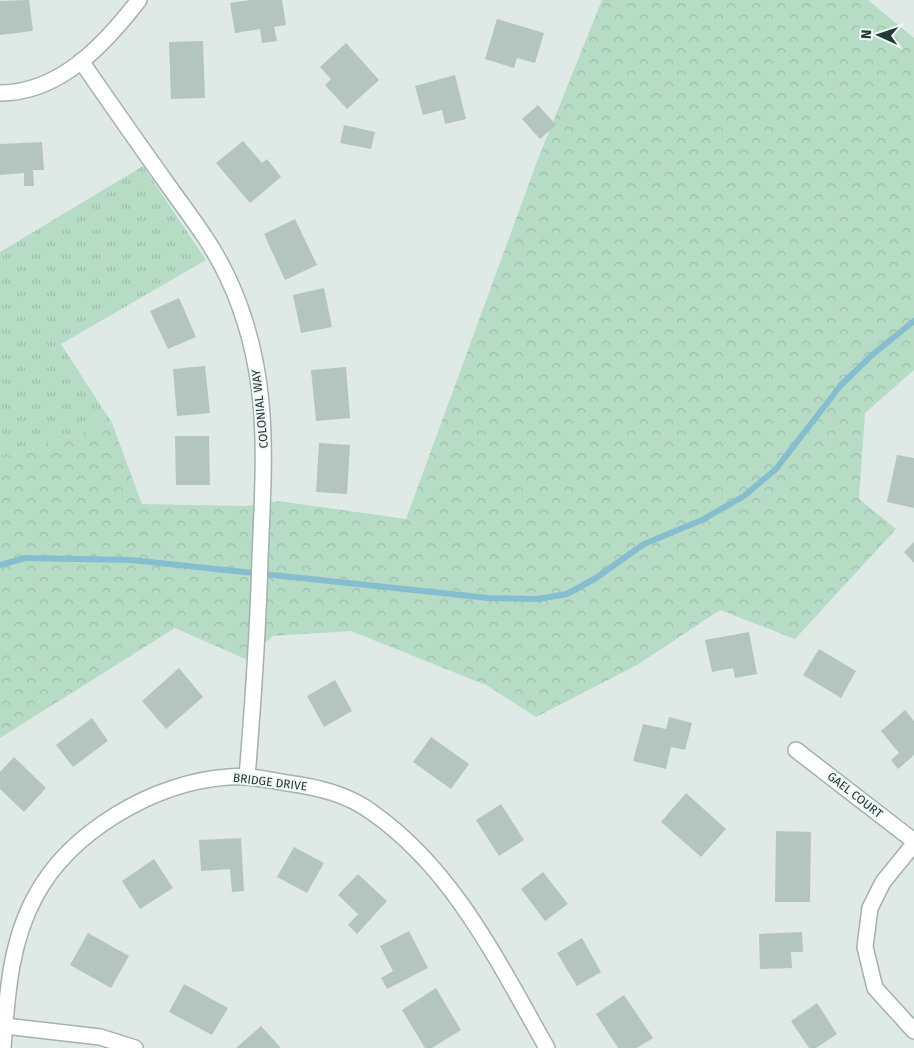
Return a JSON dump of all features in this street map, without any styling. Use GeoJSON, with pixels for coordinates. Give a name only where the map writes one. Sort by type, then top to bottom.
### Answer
{"type":"FeatureCollection","features":[{"type":"Feature","properties":{"kind":"street"},"geometry":{"type":"LineString","coordinates":[[0,93],[26,90],[59,77],[81,62],[110,36],[138,0]]}},
{"type":"Feature","properties":{"kind":"street","name":"COLONIAL WAY"},"geometry":{"type":"LineString","coordinates":[[81,62],[204,235],[228,279],[237,302],[256,367],[263,415],[265,474],[257,652],[247,777]]}},
{"type":"Feature","properties":{"kind":"street","name":"GAEL COURT"},"geometry":{"type":"LineString","coordinates":[[796,750],[914,842]]}},
{"type":"Feature","properties":{"kind":"street","name":"BRIDGE DRIVE"},"geometry":{"type":"LineString","coordinates":[[3,1048],[14,954],[25,916],[36,894],[50,874],[76,846],[118,813],[162,792],[185,784],[211,779],[247,777],[317,787],[337,794],[374,813],[416,850],[459,900],[478,928],[547,1048]]}},
{"type":"Feature","properties":{"kind":"street"},"geometry":{"type":"LineString","coordinates":[[914,842],[883,882],[870,908],[865,947],[875,988],[914,1031]]}},
{"type":"Feature","properties":{"kind":"street"},"geometry":{"type":"LineString","coordinates":[[5,1026],[100,1037],[135,1048]]}},
{"type":"Feature","properties":{"kind":"green space"},"geometry":{"type":"Polygon","coordinates":[[[602,0],[868,0],[914,38],[914,370],[865,413],[859,499],[896,529],[795,639],[720,610],[637,665],[536,717],[486,685],[351,631],[273,636],[245,659],[175,628],[0,738],[0,459],[112,423],[142,504],[247,506],[278,501],[406,519],[538,159],[602,0]]]}},
{"type":"Feature","properties":{"kind":"green space"},"geometry":{"type":"Polygon","coordinates":[[[143,166],[206,260],[61,344],[112,423],[0,459],[0,252],[143,166]]]}},
{"type":"Feature","properties":{"kind":"building"},"geometry":{"type":"Polygon","coordinates":[[[29,0],[33,31],[0,35],[0,1],[29,0]]]}},
{"type":"Feature","properties":{"kind":"building"},"geometry":{"type":"Polygon","coordinates":[[[250,0],[282,0],[286,25],[274,27],[277,41],[262,43],[260,29],[235,33],[230,3],[250,0]]]}},
{"type":"Feature","properties":{"kind":"building"},"geometry":{"type":"Polygon","coordinates":[[[497,19],[544,33],[535,63],[517,58],[514,68],[485,59],[497,19]]]}},
{"type":"Feature","properties":{"kind":"building"},"geometry":{"type":"Polygon","coordinates":[[[203,41],[205,98],[171,99],[169,42],[203,41]]]}},
{"type":"Feature","properties":{"kind":"building"},"geometry":{"type":"Polygon","coordinates":[[[346,43],[379,80],[347,109],[325,85],[331,79],[320,67],[346,43]]]}},
{"type":"Feature","properties":{"kind":"building"},"geometry":{"type":"Polygon","coordinates":[[[455,75],[466,119],[445,124],[442,110],[423,115],[415,86],[455,75]]]}},
{"type":"Feature","properties":{"kind":"building"},"geometry":{"type":"Polygon","coordinates":[[[538,105],[556,125],[540,139],[522,119],[538,105]]]}},
{"type":"Feature","properties":{"kind":"building"},"geometry":{"type":"Polygon","coordinates":[[[344,125],[375,132],[371,149],[340,143],[344,125]]]}},
{"type":"Feature","properties":{"kind":"building"},"geometry":{"type":"Polygon","coordinates":[[[243,141],[262,163],[267,159],[281,177],[250,203],[216,163],[243,141]]]}},
{"type":"Feature","properties":{"kind":"building"},"geometry":{"type":"Polygon","coordinates":[[[42,142],[44,170],[33,170],[34,186],[24,186],[24,173],[0,175],[0,144],[42,142]]]}},
{"type":"Feature","properties":{"kind":"building"},"geometry":{"type":"Polygon","coordinates":[[[295,219],[317,265],[285,280],[264,234],[295,219]]]}},
{"type":"Feature","properties":{"kind":"building"},"geometry":{"type":"Polygon","coordinates":[[[324,288],[332,327],[301,333],[293,295],[324,288]]]}},
{"type":"Feature","properties":{"kind":"building"},"geometry":{"type":"Polygon","coordinates":[[[179,298],[196,337],[168,349],[150,311],[179,298]]]}},
{"type":"Feature","properties":{"kind":"building"},"geometry":{"type":"Polygon","coordinates":[[[205,366],[210,413],[177,416],[173,369],[205,366]]]}},
{"type":"Feature","properties":{"kind":"building"},"geometry":{"type":"Polygon","coordinates":[[[346,367],[350,418],[316,421],[311,370],[346,367]]]}},
{"type":"Feature","properties":{"kind":"building"},"geometry":{"type":"Polygon","coordinates":[[[175,436],[209,436],[210,485],[176,485],[175,436]]]}},
{"type":"Feature","properties":{"kind":"building"},"geometry":{"type":"Polygon","coordinates":[[[319,443],[350,445],[347,494],[316,492],[319,443]]]}},
{"type":"Feature","properties":{"kind":"building"},"geometry":{"type":"Polygon","coordinates":[[[897,455],[914,458],[914,508],[887,502],[897,455]]]}},
{"type":"Feature","properties":{"kind":"building"},"geometry":{"type":"Polygon","coordinates":[[[914,542],[914,563],[904,552],[914,542]]]}},
{"type":"Feature","properties":{"kind":"building"},"geometry":{"type":"Polygon","coordinates":[[[749,632],[757,674],[735,678],[733,668],[712,672],[705,640],[749,632]]]}},
{"type":"Feature","properties":{"kind":"building"},"geometry":{"type":"Polygon","coordinates":[[[819,649],[856,671],[841,698],[803,675],[819,649]]]}},
{"type":"Feature","properties":{"kind":"building"},"geometry":{"type":"Polygon","coordinates":[[[179,668],[203,697],[166,729],[142,701],[179,668]]]}},
{"type":"Feature","properties":{"kind":"building"},"geometry":{"type":"Polygon","coordinates":[[[335,680],[352,711],[324,727],[307,696],[335,680]]]}},
{"type":"Feature","properties":{"kind":"building"},"geometry":{"type":"Polygon","coordinates":[[[905,710],[914,721],[914,755],[898,769],[891,760],[899,753],[881,731],[905,710]]]}},
{"type":"Feature","properties":{"kind":"building"},"geometry":{"type":"Polygon","coordinates":[[[669,717],[692,723],[685,750],[671,747],[666,769],[633,761],[643,724],[666,729],[669,717]]]}},
{"type":"Feature","properties":{"kind":"building"},"geometry":{"type":"Polygon","coordinates":[[[92,718],[108,741],[73,767],[56,745],[92,718]]]}},
{"type":"Feature","properties":{"kind":"building"},"geometry":{"type":"Polygon","coordinates":[[[431,737],[469,764],[451,789],[413,762],[431,737]]]}},
{"type":"Feature","properties":{"kind":"building"},"geometry":{"type":"Polygon","coordinates":[[[14,757],[46,788],[24,812],[0,789],[0,772],[14,757]]]}},
{"type":"Feature","properties":{"kind":"building"},"geometry":{"type":"Polygon","coordinates":[[[686,793],[726,829],[701,857],[661,822],[686,793]]]}},
{"type":"Feature","properties":{"kind":"building"},"geometry":{"type":"Polygon","coordinates":[[[501,804],[524,840],[499,856],[476,820],[501,804]]]}},
{"type":"Feature","properties":{"kind":"building"},"geometry":{"type":"Polygon","coordinates":[[[776,831],[811,832],[810,902],[775,902],[776,831]]]}},
{"type":"Feature","properties":{"kind":"building"},"geometry":{"type":"Polygon","coordinates":[[[241,838],[244,891],[232,892],[230,869],[201,871],[199,840],[241,838]]]}},
{"type":"Feature","properties":{"kind":"building"},"geometry":{"type":"Polygon","coordinates":[[[294,847],[324,863],[307,893],[277,877],[294,847]]]}},
{"type":"Feature","properties":{"kind":"building"},"geometry":{"type":"Polygon","coordinates":[[[154,859],[173,888],[140,909],[122,881],[154,859]]]}},
{"type":"Feature","properties":{"kind":"building"},"geometry":{"type":"Polygon","coordinates":[[[543,872],[568,904],[545,921],[521,889],[543,872]]]}},
{"type":"Feature","properties":{"kind":"building"},"geometry":{"type":"Polygon","coordinates":[[[358,874],[387,901],[357,934],[348,925],[358,914],[338,895],[358,874]]]}},
{"type":"Feature","properties":{"kind":"building"},"geometry":{"type":"Polygon","coordinates":[[[409,931],[428,968],[387,989],[381,978],[393,971],[380,946],[409,931]]]}},
{"type":"Feature","properties":{"kind":"building"},"geometry":{"type":"Polygon","coordinates":[[[802,932],[803,952],[791,952],[792,968],[760,969],[759,934],[802,932]]]}},
{"type":"Feature","properties":{"kind":"building"},"geometry":{"type":"Polygon","coordinates":[[[88,933],[129,956],[111,988],[70,965],[88,933]]]}},
{"type":"Feature","properties":{"kind":"building"},"geometry":{"type":"Polygon","coordinates":[[[582,938],[601,972],[577,986],[557,953],[582,938]]]}},
{"type":"Feature","properties":{"kind":"building"},"geometry":{"type":"Polygon","coordinates":[[[184,984],[228,1008],[212,1035],[169,1012],[184,984]]]}},
{"type":"Feature","properties":{"kind":"building"},"geometry":{"type":"Polygon","coordinates":[[[436,988],[461,1030],[432,1048],[425,1048],[402,1010],[436,988]]]}},
{"type":"Feature","properties":{"kind":"building"},"geometry":{"type":"Polygon","coordinates":[[[624,995],[653,1038],[637,1048],[618,1048],[596,1014],[624,995]]]}},
{"type":"Feature","properties":{"kind":"building"},"geometry":{"type":"Polygon","coordinates":[[[817,1003],[837,1034],[816,1048],[809,1048],[791,1021],[817,1003]]]}},
{"type":"Feature","properties":{"kind":"building"},"geometry":{"type":"Polygon","coordinates":[[[261,1026],[281,1048],[236,1048],[261,1026]]]}},
{"type":"Feature","properties":{"kind":"waterway"},"geometry":{"type":"LineString","coordinates":[[0,565],[25,558],[131,560],[489,598],[538,599],[567,594],[596,578],[644,544],[702,520],[744,496],[776,469],[841,385],[872,355],[914,321]]}}]}
